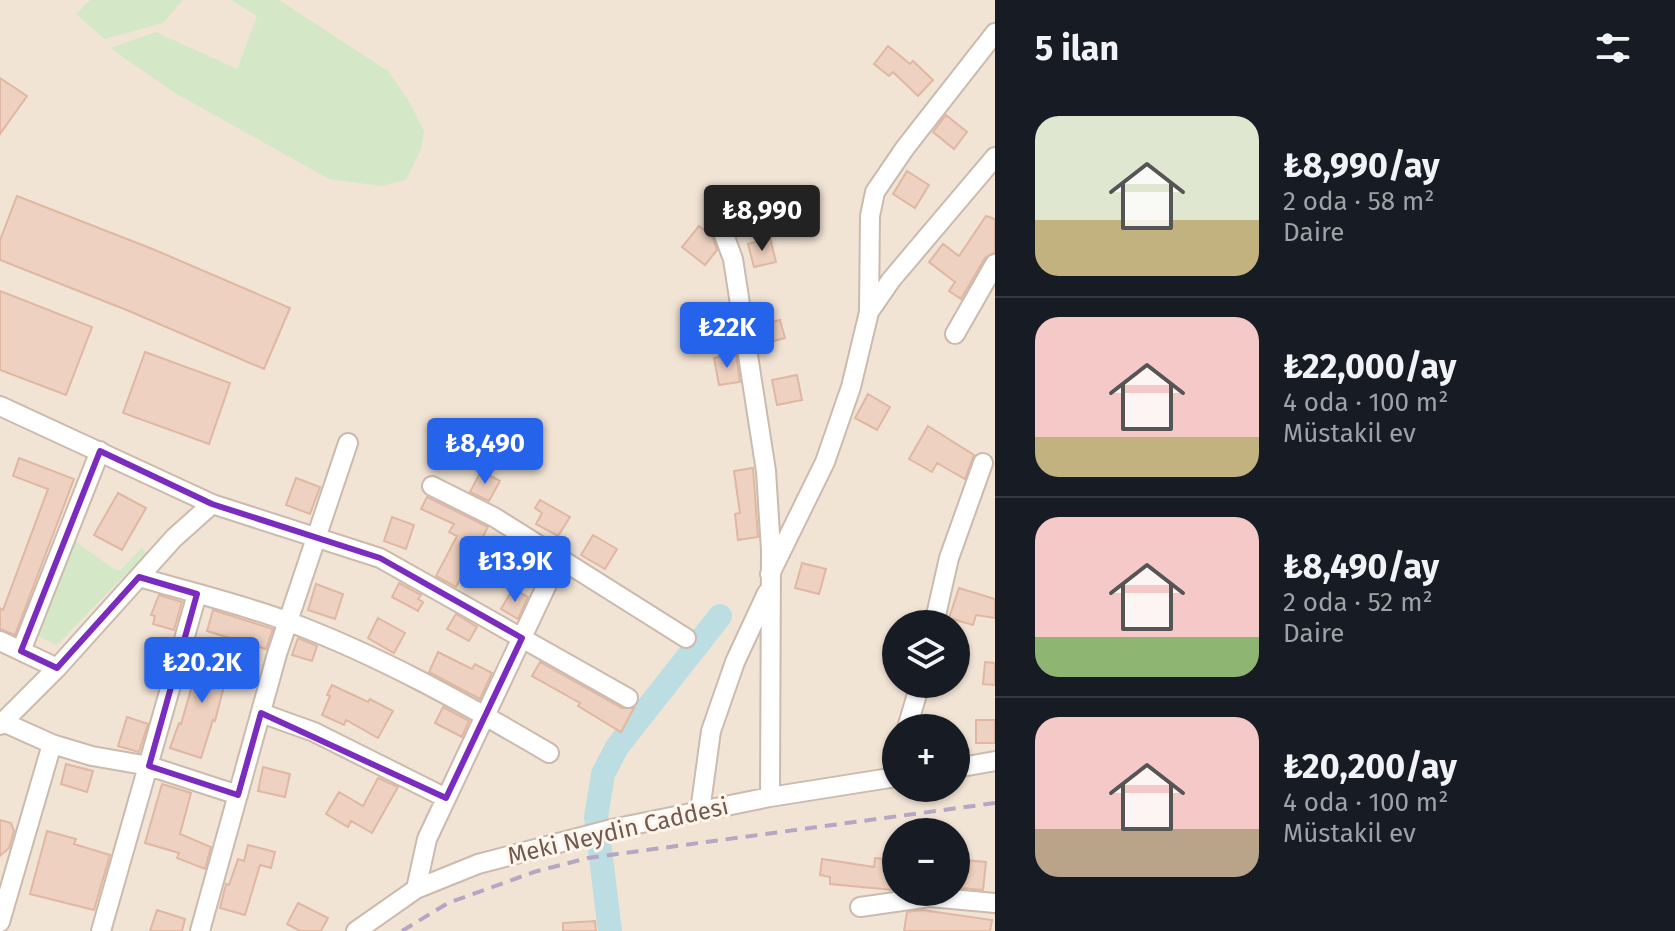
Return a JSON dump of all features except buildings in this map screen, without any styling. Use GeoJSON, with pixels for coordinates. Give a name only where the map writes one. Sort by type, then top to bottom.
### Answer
{"type":"FeatureCollection","features":[{"type":"Feature","properties":{"kind":"street"},"geometry":{"type":"LineString","coordinates":[[700,811],[711,731],[735,662],[825,462],[851,387],[869,312],[870,216],[875,192],[905,148],[995,33]]}},
{"type":"Feature","properties":{"kind":"street"},"geometry":{"type":"LineString","coordinates":[[869,312],[891,280],[995,157]]}},
{"type":"Feature","properties":{"kind":"street"},"geometry":{"type":"LineString","coordinates":[[721,227],[733,259],[766,471],[770,580],[770,797]]}},
{"type":"Feature","properties":{"kind":"street"},"geometry":{"type":"LineString","coordinates":[[955,334],[995,264]]}},
{"type":"Feature","properties":{"kind":"street"},"geometry":{"type":"LineString","coordinates":[[0,406],[212,504],[380,558],[628,698]]}},
{"type":"Feature","properties":{"kind":"street"},"geometry":{"type":"LineString","coordinates":[[200,931],[288,621],[348,443]]}},
{"type":"Feature","properties":{"kind":"street"},"geometry":{"type":"LineString","coordinates":[[21,651],[100,451]]}},
{"type":"Feature","properties":{"kind":"street"},"geometry":{"type":"LineString","coordinates":[[937,610],[949,558],[983,463]]}},
{"type":"Feature","properties":{"kind":"street"},"geometry":{"type":"LineString","coordinates":[[432,486],[494,517],[686,638]]}},
{"type":"Feature","properties":{"kind":"street"},"geometry":{"type":"LineString","coordinates":[[212,504],[174,538],[57,668],[2,723],[52,744],[92,756],[149,766],[238,795]]}},
{"type":"Feature","properties":{"kind":"street"},"geometry":{"type":"LineString","coordinates":[[416,889],[427,839],[559,559]]}},
{"type":"Feature","properties":{"kind":"street"},"geometry":{"type":"LineString","coordinates":[[139,577],[288,621],[388,664],[486,715],[549,753]]}},
{"type":"Feature","properties":{"kind":"street"},"geometry":{"type":"LineString","coordinates":[[101,931],[197,594]]}},
{"type":"Feature","properties":{"kind":"street"},"geometry":{"type":"LineString","coordinates":[[0,641],[57,668]]}},
{"type":"Feature","properties":{"kind":"street"},"geometry":{"type":"LineString","coordinates":[[261,713],[314,732],[446,798]]}},
{"type":"Feature","properties":{"kind":"street"},"geometry":{"type":"LineString","coordinates":[[0,922],[52,744]]}},
{"type":"Feature","properties":{"kind":"street"},"geometry":{"type":"LineString","coordinates":[[970,765],[995,761]]}},
{"type":"Feature","properties":{"kind":"street","name":"Meki Neydin Caddesi"},"geometry":{"type":"LineString","coordinates":[[356,931],[416,889],[478,864],[612,829],[882,776]]}},
{"type":"Feature","properties":{"kind":"street"},"geometry":{"type":"LineString","coordinates":[[860,907],[930,897],[995,903]]}},
{"type":"Feature","properties":{"kind":"highlighted area"},"geometry":{"type":"Polygon","coordinates":[[[100,451],[212,504],[380,558],[522,638],[446,798],[261,713],[238,795],[149,766],[197,594],[139,577],[57,668],[21,651],[100,451]]]}},
{"type":"Feature","properties":{"kind":"shaded area"},"geometry":{"type":"Polygon","coordinates":[[[0,0],[995,0],[995,931],[0,931],[0,0]]]}},
{"type":"Feature","properties":{"kind":"green space"},"geometry":{"type":"Polygon","coordinates":[[[90,0],[183,0],[163,23],[104,39],[76,14],[90,0]]]}},
{"type":"Feature","properties":{"kind":"green space"},"geometry":{"type":"Polygon","coordinates":[[[231,0],[279,0],[388,71],[410,103],[424,131],[421,149],[406,180],[381,186],[329,179],[175,93],[110,48],[156,32],[237,69],[257,16],[231,0]]]}},
{"type":"Feature","properties":{"kind":"green space"},"geometry":{"type":"Polygon","coordinates":[[[72,539],[120,571],[142,547],[146,553],[57,645],[36,635],[72,539]]]}},
{"type":"Feature","properties":{"kind":"waterway"},"geometry":{"type":"LineString","coordinates":[[610,931],[596,817],[603,774],[617,747],[720,616]]}},
{"type":"Feature","properties":{"kind":"railway"},"geometry":{"type":"LineString","coordinates":[[402,931],[448,903],[534,872],[588,858],[995,803]]}}]}
